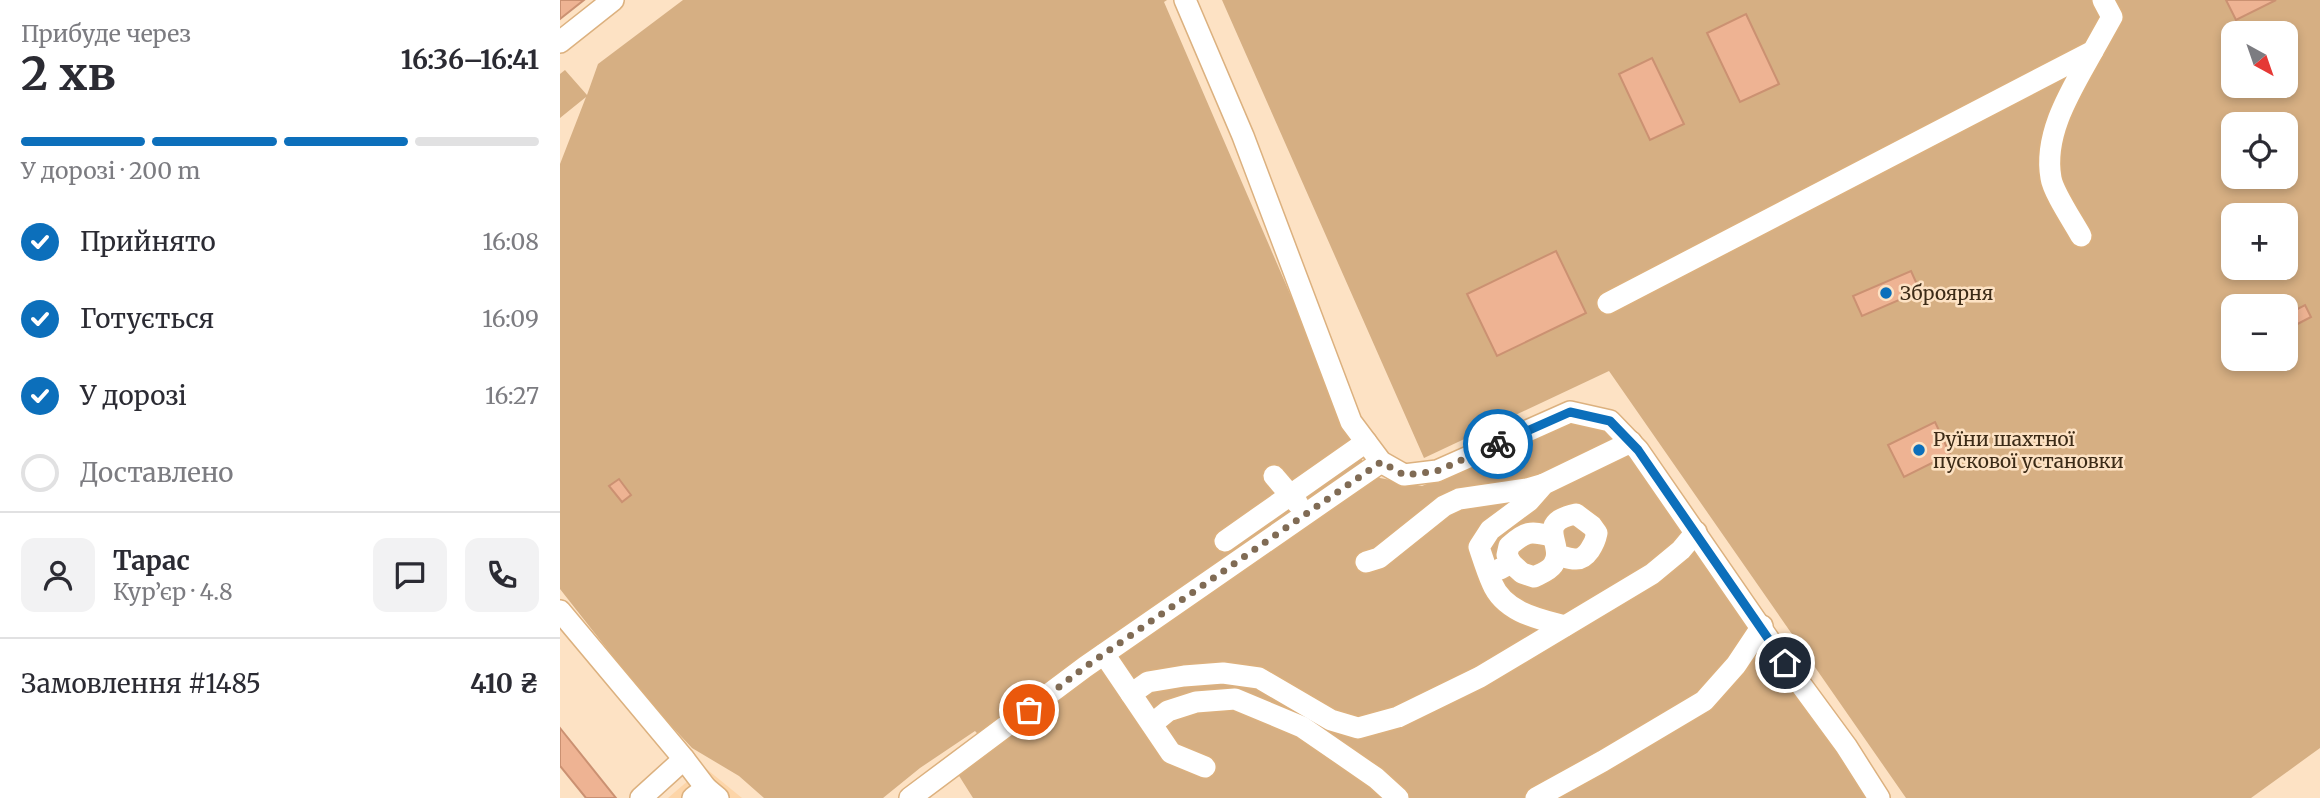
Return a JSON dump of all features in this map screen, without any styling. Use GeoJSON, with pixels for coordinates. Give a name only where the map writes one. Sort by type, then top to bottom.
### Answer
{"type":"FeatureCollection","features":[{"type":"Feature","properties":{"kind":"street"},"geometry":{"type":"LineString","coordinates":[[560,42],[613,0]]}},
{"type":"Feature","properties":{"kind":"street"},"geometry":{"type":"LineString","coordinates":[[1185,0],[1243,136],[1351,422],[1381,462],[1404,475],[1437,471],[1570,412],[1610,421],[1631,442],[1696,532],[1785,663],[1846,746],[1879,798]]}},
{"type":"Feature","properties":{"kind":"street"},"geometry":{"type":"LineString","coordinates":[[2081,236],[2051,180],[2051,142],[2062,109],[2112,17],[2103,0]]}},
{"type":"Feature","properties":{"kind":"street"},"geometry":{"type":"LineString","coordinates":[[1608,303],[2092,51]]}},
{"type":"Feature","properties":{"kind":"street"},"geometry":{"type":"LineString","coordinates":[[1224,541],[1366,442]]}},
{"type":"Feature","properties":{"kind":"street"},"geometry":{"type":"LineString","coordinates":[[1366,562],[1379,558],[1444,506],[1459,499],[1544,484],[1631,442]]}},
{"type":"Feature","properties":{"kind":"street"},"geometry":{"type":"LineString","coordinates":[[910,798],[1104,654],[1381,462]]}},
{"type":"Feature","properties":{"kind":"street"},"geometry":{"type":"LineString","coordinates":[[1274,476],[1306,514]]}},
{"type":"Feature","properties":{"kind":"street"},"geometry":{"type":"LineString","coordinates":[[1544,484],[1529,501],[1490,530],[1479,547],[1492,585],[1503,601],[1523,613],[1565,626]]}},
{"type":"Feature","properties":{"kind":"street"},"geometry":{"type":"LineString","coordinates":[[1535,532],[1554,546],[1553,566],[1534,577],[1522,573],[1511,563],[1507,555],[1508,546],[1525,533],[1535,532]]}},
{"type":"Feature","properties":{"kind":"street"},"geometry":{"type":"LineString","coordinates":[[1131,694],[1148,682],[1223,673],[1259,678],[1331,720],[1359,728],[1398,717],[1480,677],[1652,574],[1681,550],[1696,532]]}},
{"type":"Feature","properties":{"kind":"street"},"geometry":{"type":"LineString","coordinates":[[1489,574],[1511,563]]}},
{"type":"Feature","properties":{"kind":"street"},"geometry":{"type":"LineString","coordinates":[[560,611],[684,759],[706,795]]}},
{"type":"Feature","properties":{"kind":"street"},"geometry":{"type":"LineString","coordinates":[[1536,798],[1704,701],[1735,665],[1762,626]]}},
{"type":"Feature","properties":{"kind":"street"},"geometry":{"type":"LineString","coordinates":[[1104,654],[1171,753],[1205,767]]}},
{"type":"Feature","properties":{"kind":"street"},"geometry":{"type":"LineString","coordinates":[[1152,723],[1168,710],[1196,702],[1235,699],[1302,727],[1376,778],[1398,798]]}},
{"type":"Feature","properties":{"kind":"street"},"geometry":{"type":"LineString","coordinates":[[640,798],[684,759]]}},
{"type":"Feature","properties":{"kind":"street"},"geometry":{"type":"LineString","coordinates":[[933,779],[944,798]]}},
{"type":"Feature","properties":{"kind":"shaded area"},"geometry":{"type":"Polygon","coordinates":[[[683,0],[1167,0],[1164,2],[1364,465],[1380,478],[1422,486],[1514,448],[1569,419],[1616,433],[1876,798],[973,798],[956,771],[989,746],[975,731],[920,768],[883,798],[764,798],[739,776],[692,748],[648,701],[560,589],[560,164],[586,97],[560,118],[560,74],[565,70],[587,95],[598,64],[683,0]]]}},
{"type":"Feature","properties":{"kind":"shaded area"},"geometry":{"type":"Polygon","coordinates":[[[1222,0],[2320,0],[2320,748],[2251,798],[1906,798],[1609,371],[1424,458],[1222,0]]]}},
{"type":"Feature","properties":{"kind":"shaded area"},"geometry":{"type":"Polygon","coordinates":[[[704,767],[742,798],[668,798],[704,767]]]}},
{"type":"Feature","properties":{"kind":"building"},"geometry":{"type":"Polygon","coordinates":[[[560,0],[584,0],[560,19],[560,0]]]}},
{"type":"Feature","properties":{"kind":"building"},"geometry":{"type":"Polygon","coordinates":[[[2226,0],[2276,0],[2236,20],[2226,0]]]}},
{"type":"Feature","properties":{"kind":"building"},"geometry":{"type":"Polygon","coordinates":[[[1746,14],[1779,84],[1740,102],[1707,33],[1746,14]]]}},
{"type":"Feature","properties":{"kind":"building"},"geometry":{"type":"Polygon","coordinates":[[[1652,58],[1684,124],[1650,140],[1619,74],[1652,58]]]}},
{"type":"Feature","properties":{"kind":"building"},"geometry":{"type":"Polygon","coordinates":[[[1556,251],[1586,313],[1497,356],[1467,294],[1556,251]]]}},
{"type":"Feature","properties":{"kind":"building","name":"Зброярня"},"geometry":{"type":"Polygon","coordinates":[[[1911,271],[1920,291],[1862,316],[1853,296],[1911,271]]]}},
{"type":"Feature","properties":{"kind":"building"},"geometry":{"type":"Polygon","coordinates":[[[2305,305],[2311,317],[2298,324],[2298,309],[2305,305]]]}},
{"type":"Feature","properties":{"kind":"building","name":"Руїни шахтної пускової установки"},"geometry":{"type":"Polygon","coordinates":[[[1935,422],[1950,454],[1904,477],[1888,445],[1935,422]]]}},
{"type":"Feature","properties":{"kind":"building"},"geometry":{"type":"Polygon","coordinates":[[[619,479],[631,495],[622,502],[609,486],[619,479]]]}},
{"type":"Feature","properties":{"kind":"building"},"geometry":{"type":"Polygon","coordinates":[[[560,728],[616,798],[586,798],[560,766],[560,728]]]}},
{"type":"Feature","properties":{"kind":"way so far"},"geometry":{"type":"LineString","coordinates":[[1029,710],[1085,667],[1381,462],[1404,475],[1437,471],[1498,444]]}},
{"type":"Feature","properties":{"kind":"place","name":"Зброярня"},"geometry":{"type":"Point","coordinates":[1886,293]}},
{"type":"Feature","properties":{"kind":"place","name":"Руїни шахтної пускової установки"},"geometry":{"type":"Point","coordinates":[1919,450]}},
{"type":"Feature","properties":{"kind":"route"},"geometry":{"type":"LineString","coordinates":[[1498,444],[1570,412],[1610,421],[1638,450],[1785,663]]}}]}
